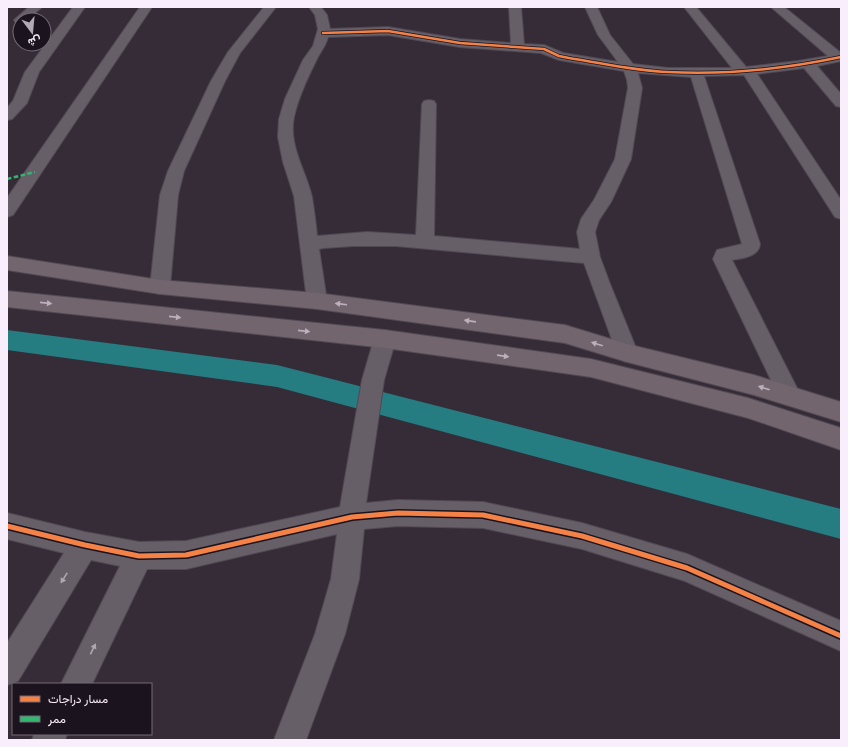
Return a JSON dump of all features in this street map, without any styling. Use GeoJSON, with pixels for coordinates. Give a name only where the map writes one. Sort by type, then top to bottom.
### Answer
{"type":"FeatureCollection","features":[{"type":"Feature","properties":{"kind":"main road"},"geometry":{"type":"LineString","coordinates":[[7,263],[160,287],[317,301],[565,334],[627,353],[754,385],[841,412]]}},
{"type":"Feature","properties":{"kind":"main road"},"geometry":{"type":"LineString","coordinates":[[7,299],[385,340],[591,368],[748,408],[841,439]]}},
{"type":"Feature","properties":{"kind":"street"},"geometry":{"type":"LineString","coordinates":[[7,116],[20,103],[32,72],[79,7]]}},
{"type":"Feature","properties":{"kind":"street"},"geometry":{"type":"LineString","coordinates":[[7,211],[146,7]]}},
{"type":"Feature","properties":{"kind":"street"},"geometry":{"type":"LineString","coordinates":[[160,287],[169,195],[176,171],[218,81],[234,52],[270,7]]}},
{"type":"Feature","properties":{"kind":"street"},"geometry":{"type":"LineString","coordinates":[[315,7],[321,15],[323,33],[319,46],[310,60],[292,98],[286,119],[286,137],[291,162],[303,196],[317,301]]}},
{"type":"Feature","properties":{"kind":"street"},"geometry":{"type":"LineString","coordinates":[[515,7],[518,47]]}},
{"type":"Feature","properties":{"kind":"street"},"geometry":{"type":"LineString","coordinates":[[591,7],[604,35],[628,67],[636,89],[633,97],[623,160],[602,202],[590,219],[586,232],[590,257],[627,353]]}},
{"type":"Feature","properties":{"kind":"street"},"geometry":{"type":"LineString","coordinates":[[690,7],[745,71],[841,213]]}},
{"type":"Feature","properties":{"kind":"street"},"geometry":{"type":"LineString","coordinates":[[777,7],[839,57]]}},
{"type":"Feature","properties":{"kind":"street"},"geometry":{"type":"LineString","coordinates":[[323,33],[370,30],[388,31],[460,43],[544,49],[564,57],[667,72],[745,71],[785,68],[839,57]]}},
{"type":"Feature","properties":{"kind":"street"},"geometry":{"type":"LineString","coordinates":[[808,64],[841,103]]}},
{"type":"Feature","properties":{"kind":"street"},"geometry":{"type":"LineString","coordinates":[[696,72],[751,244],[751,247],[745,251],[724,255],[722,259],[790,396]]}},
{"type":"Feature","properties":{"kind":"street"},"geometry":{"type":"LineString","coordinates":[[425,242],[429,104]]}},
{"type":"Feature","properties":{"kind":"street"},"geometry":{"type":"LineString","coordinates":[[309,244],[327,240],[379,239],[590,257]]}},
{"type":"Feature","properties":{"kind":"street"},"geometry":{"type":"LineString","coordinates":[[290,740],[327,641],[345,578],[353,508],[373,380],[385,340]]}},
{"type":"Feature","properties":{"kind":"street"},"geometry":{"type":"LineString","coordinates":[[7,526],[84,545],[139,556],[186,555],[353,508],[398,513],[483,514],[582,536],[687,568],[841,636]]}},
{"type":"Feature","properties":{"kind":"street"},"geometry":{"type":"LineString","coordinates":[[7,670],[84,545]]}},
{"type":"Feature","properties":{"kind":"street"},"geometry":{"type":"LineString","coordinates":[[76,683],[139,556]]}},
{"type":"Feature","properties":{"kind":"waterway"},"geometry":{"type":"LineString","coordinates":[[7,340],[277,376],[841,524]]}},
{"type":"Feature","properties":{"kind":"marked path"},"geometry":{"type":"LineString","coordinates":[[7,179],[35,172]]}},
{"type":"Feature","properties":{"kind":"cycle path"},"geometry":{"type":"LineString","coordinates":[[323,33],[388,31],[460,43],[544,49],[559,56],[569,58],[631,68],[668,72],[734,72],[777,68],[841,57]]}},
{"type":"Feature","properties":{"kind":"cycle path"},"geometry":{"type":"LineString","coordinates":[[7,526],[85,545],[139,556],[186,555],[352,517],[398,513],[483,515],[582,536],[687,568],[841,636]]}}]}
